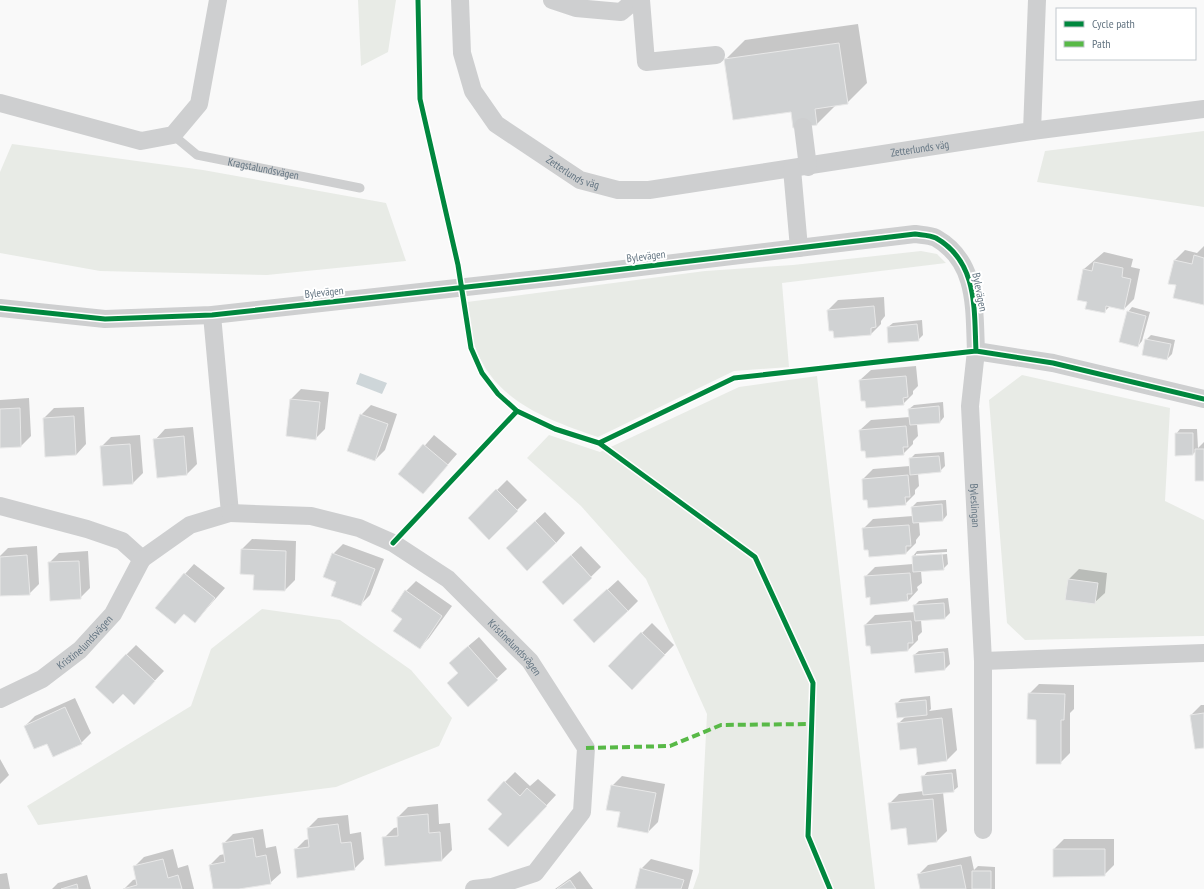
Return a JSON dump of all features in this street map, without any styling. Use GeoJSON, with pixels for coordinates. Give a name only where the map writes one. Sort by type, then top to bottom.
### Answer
{"type":"FeatureCollection","features":[{"type":"Feature","properties":{"kind":"street"},"geometry":{"type":"LineString","coordinates":[[0,103],[140,141],[173,135],[199,104],[218,0]]}},
{"type":"Feature","properties":{"kind":"street","name":"Zetterlunds väg"},"geometry":{"type":"LineString","coordinates":[[460,0],[462,53],[473,91],[496,124],[580,180],[618,190],[649,190],[800,168],[1032,131],[1204,109]]}},
{"type":"Feature","properties":{"kind":"street"},"geometry":{"type":"LineString","coordinates":[[552,0],[576,8],[621,12],[635,0]]}},
{"type":"Feature","properties":{"kind":"street"},"geometry":{"type":"LineString","coordinates":[[641,0],[646,62],[716,55]]}},
{"type":"Feature","properties":{"kind":"street"},"geometry":{"type":"LineString","coordinates":[[1032,131],[1037,0]]}},
{"type":"Feature","properties":{"kind":"street"},"geometry":{"type":"LineString","coordinates":[[799,248],[800,168],[803,127]]}},
{"type":"Feature","properties":{"kind":"street","name":"Bylevägen"},"geometry":{"type":"LineString","coordinates":[[0,308],[105,319],[212,315],[549,278],[915,234],[935,237],[955,252],[968,274],[974,310],[976,351]]}},
{"type":"Feature","properties":{"kind":"street"},"geometry":{"type":"LineString","coordinates":[[212,315],[230,512]]}},
{"type":"Feature","properties":{"kind":"street"},"geometry":{"type":"LineString","coordinates":[[976,351],[1054,364],[1204,399]]}},
{"type":"Feature","properties":{"kind":"street","name":"Byleslingan"},"geometry":{"type":"LineString","coordinates":[[976,351],[970,406],[983,661],[983,830]]}},
{"type":"Feature","properties":{"kind":"street"},"geometry":{"type":"LineString","coordinates":[[0,506],[87,529],[122,541],[142,559]]}},
{"type":"Feature","properties":{"kind":"street","name":"Kristinelundsvägen"},"geometry":{"type":"LineString","coordinates":[[0,699],[42,679],[80,650],[113,614],[142,559],[190,525],[230,512],[311,516],[359,528],[393,543],[442,575],[530,661],[586,748],[582,812],[535,873],[492,887],[474,889]]}},
{"type":"Feature","properties":{"kind":"street"},"geometry":{"type":"LineString","coordinates":[[983,661],[1204,653]]}},
{"type":"Feature","properties":{"kind":"lane","name":"Kragstalundsvägen"},"geometry":{"type":"LineString","coordinates":[[173,135],[197,155],[360,188]]}},
{"type":"Feature","properties":{"kind":"shaded area"},"geometry":{"type":"Polygon","coordinates":[[[358,0],[396,0],[388,52],[361,66],[358,0]]]}},
{"type":"Feature","properties":{"kind":"shaded area"},"geometry":{"type":"Polygon","coordinates":[[[1204,131],[1204,207],[1037,182],[1045,151],[1204,131]]]}},
{"type":"Feature","properties":{"kind":"shaded area"},"geometry":{"type":"Polygon","coordinates":[[[12,144],[203,170],[386,203],[406,261],[267,275],[100,271],[0,253],[0,172],[12,144]]]}},
{"type":"Feature","properties":{"kind":"shaded area"},"geometry":{"type":"Polygon","coordinates":[[[921,251],[937,254],[946,263],[782,283],[789,367],[734,371],[598,437],[543,416],[510,396],[497,383],[485,367],[474,344],[471,332],[467,302],[705,271],[793,265],[921,251]]]}},
{"type":"Feature","properties":{"kind":"shaded area"},"geometry":{"type":"Polygon","coordinates":[[[360,373],[387,383],[382,394],[356,384],[360,373]]]}},
{"type":"Feature","properties":{"kind":"shaded area"},"geometry":{"type":"Polygon","coordinates":[[[1022,375],[1170,408],[1165,501],[1204,520],[1204,636],[1025,640],[1007,623],[989,400],[1022,375]]]}},
{"type":"Feature","properties":{"kind":"shaded area"},"geometry":{"type":"Polygon","coordinates":[[[817,376],[875,889],[693,889],[699,872],[707,714],[646,579],[581,506],[527,458],[549,435],[600,452],[739,387],[817,376]]]}},
{"type":"Feature","properties":{"kind":"shaded area"},"geometry":{"type":"Polygon","coordinates":[[[262,609],[340,620],[411,670],[452,718],[439,746],[336,787],[38,825],[27,806],[191,706],[211,649],[262,609]]]}},
{"type":"Feature","properties":{"kind":"building"},"geometry":{"type":"Polygon","coordinates":[[[839,43],[848,104],[815,109],[817,125],[793,128],[791,112],[733,120],[724,59],[839,43]]]}},
{"type":"Feature","properties":{"kind":"building"},"geometry":{"type":"Polygon","coordinates":[[[1194,255],[1204,258],[1204,305],[1173,298],[1176,285],[1168,284],[1174,260],[1192,264],[1194,255]]]}},
{"type":"Feature","properties":{"kind":"building"},"geometry":{"type":"Polygon","coordinates":[[[1094,262],[1123,268],[1122,277],[1131,279],[1124,310],[1106,306],[1105,313],[1085,309],[1087,302],[1077,300],[1083,269],[1092,271],[1094,262]]]}},
{"type":"Feature","properties":{"kind":"building"},"geometry":{"type":"Polygon","coordinates":[[[874,306],[876,327],[871,328],[871,335],[834,338],[833,331],[829,331],[827,310],[874,306]]]}},
{"type":"Feature","properties":{"kind":"building"},"geometry":{"type":"Polygon","coordinates":[[[1127,311],[1146,316],[1138,347],[1119,342],[1127,311]]]}},
{"type":"Feature","properties":{"kind":"building"},"geometry":{"type":"Polygon","coordinates":[[[917,324],[919,341],[888,343],[887,327],[917,324]]]}},
{"type":"Feature","properties":{"kind":"building"},"geometry":{"type":"Polygon","coordinates":[[[1145,339],[1171,344],[1167,360],[1142,355],[1145,339]]]}},
{"type":"Feature","properties":{"kind":"building"},"geometry":{"type":"Polygon","coordinates":[[[906,376],[908,397],[903,398],[904,405],[866,408],[865,401],[861,401],[859,380],[906,376]]]}},
{"type":"Feature","properties":{"kind":"building"},"geometry":{"type":"Polygon","coordinates":[[[290,399],[320,402],[316,440],[286,436],[290,399]]]}},
{"type":"Feature","properties":{"kind":"building"},"geometry":{"type":"Polygon","coordinates":[[[939,406],[940,423],[910,425],[908,409],[939,406]]]}},
{"type":"Feature","properties":{"kind":"building"},"geometry":{"type":"Polygon","coordinates":[[[20,408],[21,447],[0,448],[0,409],[20,408]]]}},
{"type":"Feature","properties":{"kind":"building"},"geometry":{"type":"Polygon","coordinates":[[[360,414],[388,424],[375,461],[347,451],[360,414]]]}},
{"type":"Feature","properties":{"kind":"building"},"geometry":{"type":"Polygon","coordinates":[[[74,416],[76,455],[45,457],[43,418],[74,416]]]}},
{"type":"Feature","properties":{"kind":"building"},"geometry":{"type":"Polygon","coordinates":[[[906,426],[908,447],[903,447],[904,455],[866,458],[865,451],[861,451],[859,430],[906,426]]]}},
{"type":"Feature","properties":{"kind":"building"},"geometry":{"type":"Polygon","coordinates":[[[1175,433],[1193,433],[1193,455],[1175,456],[1175,433]]]}},
{"type":"Feature","properties":{"kind":"building"},"geometry":{"type":"Polygon","coordinates":[[[184,436],[187,475],[157,478],[153,439],[184,436]]]}},
{"type":"Feature","properties":{"kind":"building"},"geometry":{"type":"Polygon","coordinates":[[[130,444],[133,484],[103,486],[100,446],[130,444]]]}},
{"type":"Feature","properties":{"kind":"building"},"geometry":{"type":"Polygon","coordinates":[[[423,444],[448,465],[423,494],[398,474],[423,444]]]}},
{"type":"Feature","properties":{"kind":"building"},"geometry":{"type":"Polygon","coordinates":[[[1195,449],[1204,449],[1204,481],[1195,481],[1195,449]]]}},
{"type":"Feature","properties":{"kind":"building"},"geometry":{"type":"Polygon","coordinates":[[[939,456],[941,472],[910,475],[909,458],[939,456]]]}},
{"type":"Feature","properties":{"kind":"building"},"geometry":{"type":"Polygon","coordinates":[[[908,475],[910,497],[905,497],[906,505],[868,508],[867,500],[863,500],[862,479],[908,475]]]}},
{"type":"Feature","properties":{"kind":"building"},"geometry":{"type":"Polygon","coordinates":[[[496,489],[518,511],[489,540],[468,518],[496,489]]]}},
{"type":"Feature","properties":{"kind":"building"},"geometry":{"type":"Polygon","coordinates":[[[942,504],[943,521],[913,523],[911,507],[942,504]]]}},
{"type":"Feature","properties":{"kind":"building"},"geometry":{"type":"Polygon","coordinates":[[[535,521],[556,543],[527,571],[506,548],[535,521]]]}},
{"type":"Feature","properties":{"kind":"building"},"geometry":{"type":"Polygon","coordinates":[[[909,525],[911,546],[906,546],[906,554],[869,557],[868,550],[864,550],[862,528],[909,525]]]}},
{"type":"Feature","properties":{"kind":"building"},"geometry":{"type":"Polygon","coordinates":[[[241,549],[286,551],[285,591],[253,590],[254,575],[240,574],[241,549]]]}},
{"type":"Feature","properties":{"kind":"building"},"geometry":{"type":"Polygon","coordinates":[[[332,553],[375,569],[361,606],[331,596],[336,582],[323,577],[332,553]]]}},
{"type":"Feature","properties":{"kind":"building"},"geometry":{"type":"Polygon","coordinates":[[[942,554],[944,570],[913,572],[912,556],[942,554]]]}},
{"type":"Feature","properties":{"kind":"building"},"geometry":{"type":"Polygon","coordinates":[[[27,555],[30,595],[0,596],[0,557],[27,555]]]}},
{"type":"Feature","properties":{"kind":"building"},"geometry":{"type":"Polygon","coordinates":[[[571,555],[592,578],[563,605],[542,582],[571,555]]]}},
{"type":"Feature","properties":{"kind":"building"},"geometry":{"type":"Polygon","coordinates":[[[79,561],[81,599],[50,601],[48,562],[79,561]]]}},
{"type":"Feature","properties":{"kind":"building"},"geometry":{"type":"Polygon","coordinates":[[[184,573],[215,598],[195,623],[184,614],[175,624],[155,608],[184,573]]]}},
{"type":"Feature","properties":{"kind":"building"},"geometry":{"type":"Polygon","coordinates":[[[910,573],[912,594],[907,594],[908,601],[870,605],[870,597],[866,598],[864,576],[910,573]]]}},
{"type":"Feature","properties":{"kind":"building"},"geometry":{"type":"Polygon","coordinates":[[[1068,579],[1098,583],[1095,604],[1065,600],[1068,579]]]}},
{"type":"Feature","properties":{"kind":"building"},"geometry":{"type":"Polygon","coordinates":[[[607,589],[628,611],[594,643],[573,620],[607,589]]]}},
{"type":"Feature","properties":{"kind":"building"},"geometry":{"type":"Polygon","coordinates":[[[405,590],[442,616],[420,649],[393,631],[402,619],[391,611],[405,590]]]}},
{"type":"Feature","properties":{"kind":"building"},"geometry":{"type":"Polygon","coordinates":[[[944,603],[945,619],[915,621],[913,605],[944,603]]]}},
{"type":"Feature","properties":{"kind":"building"},"geometry":{"type":"Polygon","coordinates":[[[911,621],[913,643],[908,643],[908,651],[871,654],[870,646],[866,646],[864,625],[911,621]]]}},
{"type":"Feature","properties":{"kind":"building"},"geometry":{"type":"Polygon","coordinates":[[[641,632],[665,655],[632,690],[608,666],[641,632]]]}},
{"type":"Feature","properties":{"kind":"building"},"geometry":{"type":"Polygon","coordinates":[[[468,646],[498,680],[468,707],[447,683],[458,673],[449,663],[468,646]]]}},
{"type":"Feature","properties":{"kind":"building"},"geometry":{"type":"Polygon","coordinates":[[[944,652],[945,670],[915,673],[913,655],[944,652]]]}},
{"type":"Feature","properties":{"kind":"building"},"geometry":{"type":"Polygon","coordinates":[[[126,654],[155,681],[134,705],[123,694],[113,704],[95,687],[126,654]]]}},
{"type":"Feature","properties":{"kind":"building"},"geometry":{"type":"Polygon","coordinates":[[[1028,693],[1065,694],[1064,720],[1061,720],[1061,764],[1036,764],[1036,720],[1027,719],[1028,693]]]}},
{"type":"Feature","properties":{"kind":"building"},"geometry":{"type":"Polygon","coordinates":[[[926,700],[927,715],[897,718],[895,703],[926,700]]]}},
{"type":"Feature","properties":{"kind":"building"},"geometry":{"type":"Polygon","coordinates":[[[65,707],[82,744],[53,757],[47,744],[34,749],[24,726],[65,707]]]}},
{"type":"Feature","properties":{"kind":"building"},"geometry":{"type":"Polygon","coordinates":[[[1204,713],[1204,748],[1195,749],[1190,715],[1204,713]]]}},
{"type":"Feature","properties":{"kind":"building"},"geometry":{"type":"Polygon","coordinates":[[[942,718],[947,761],[918,765],[916,748],[900,750],[897,723],[942,718]]]}},
{"type":"Feature","properties":{"kind":"building"},"geometry":{"type":"Polygon","coordinates":[[[952,773],[954,792],[923,795],[921,776],[952,773]]]}},
{"type":"Feature","properties":{"kind":"building"},"geometry":{"type":"Polygon","coordinates":[[[504,781],[520,796],[527,788],[547,806],[508,847],[488,829],[502,814],[487,800],[504,781]]]}},
{"type":"Feature","properties":{"kind":"building"},"geometry":{"type":"Polygon","coordinates":[[[611,785],[656,793],[648,833],[617,827],[620,812],[606,810],[611,785]]]}},
{"type":"Feature","properties":{"kind":"building"},"geometry":{"type":"Polygon","coordinates":[[[933,799],[937,842],[908,845],[906,828],[891,830],[888,803],[933,799]]]}},
{"type":"Feature","properties":{"kind":"building"},"geometry":{"type":"Polygon","coordinates":[[[428,814],[429,833],[440,832],[442,861],[385,866],[382,837],[398,836],[397,817],[428,814]]]}},
{"type":"Feature","properties":{"kind":"building"},"geometry":{"type":"Polygon","coordinates":[[[338,824],[341,843],[351,842],[355,870],[297,878],[294,849],[309,847],[307,828],[338,824]]]}},
{"type":"Feature","properties":{"kind":"building"},"geometry":{"type":"Polygon","coordinates":[[[253,838],[256,857],[266,855],[271,884],[239,889],[213,889],[209,865],[225,862],[222,843],[253,838]]]}},
{"type":"Feature","properties":{"kind":"building"},"geometry":{"type":"Polygon","coordinates":[[[1053,849],[1105,849],[1105,876],[1053,877],[1053,849]]]}},
{"type":"Feature","properties":{"kind":"building"},"geometry":{"type":"Polygon","coordinates":[[[163,859],[168,878],[178,875],[182,889],[123,889],[137,885],[133,866],[163,859]]]}},
{"type":"Feature","properties":{"kind":"building"},"geometry":{"type":"Polygon","coordinates":[[[961,865],[966,889],[920,889],[917,874],[961,865]]]}},
{"type":"Feature","properties":{"kind":"building"},"geometry":{"type":"Polygon","coordinates":[[[640,868],[684,880],[681,889],[635,889],[640,868]]]}},
{"type":"Feature","properties":{"kind":"building"},"geometry":{"type":"Polygon","coordinates":[[[972,871],[991,871],[991,889],[972,889],[972,871]]]}},
{"type":"Feature","properties":{"kind":"building"},"geometry":{"type":"Polygon","coordinates":[[[570,880],[576,889],[557,889],[570,880]]]}},
{"type":"Feature","properties":{"kind":"building"},"geometry":{"type":"Polygon","coordinates":[[[77,884],[78,889],[61,889],[77,884]]]}},
{"type":"Feature","properties":{"kind":"marked path"},"geometry":{"type":"LineString","coordinates":[[586,748],[670,746],[721,725],[812,724]]}},
{"type":"Feature","properties":{"kind":"cycle path"},"geometry":{"type":"LineString","coordinates":[[418,0],[420,99],[458,265],[471,348],[482,373],[498,394],[517,411],[555,429],[599,443],[734,378],[976,351]]}},
{"type":"Feature","properties":{"kind":"cycle path"},"geometry":{"type":"LineString","coordinates":[[0,308],[105,319],[212,315],[557,277],[915,234],[936,238],[950,248],[960,260],[967,273],[974,303],[976,351],[1053,363],[1204,399]]}},
{"type":"Feature","properties":{"kind":"cycle path"},"geometry":{"type":"LineString","coordinates":[[393,543],[517,411]]}},
{"type":"Feature","properties":{"kind":"cycle path"},"geometry":{"type":"LineString","coordinates":[[599,443],[755,557],[813,683],[808,836],[830,889]]}}]}
